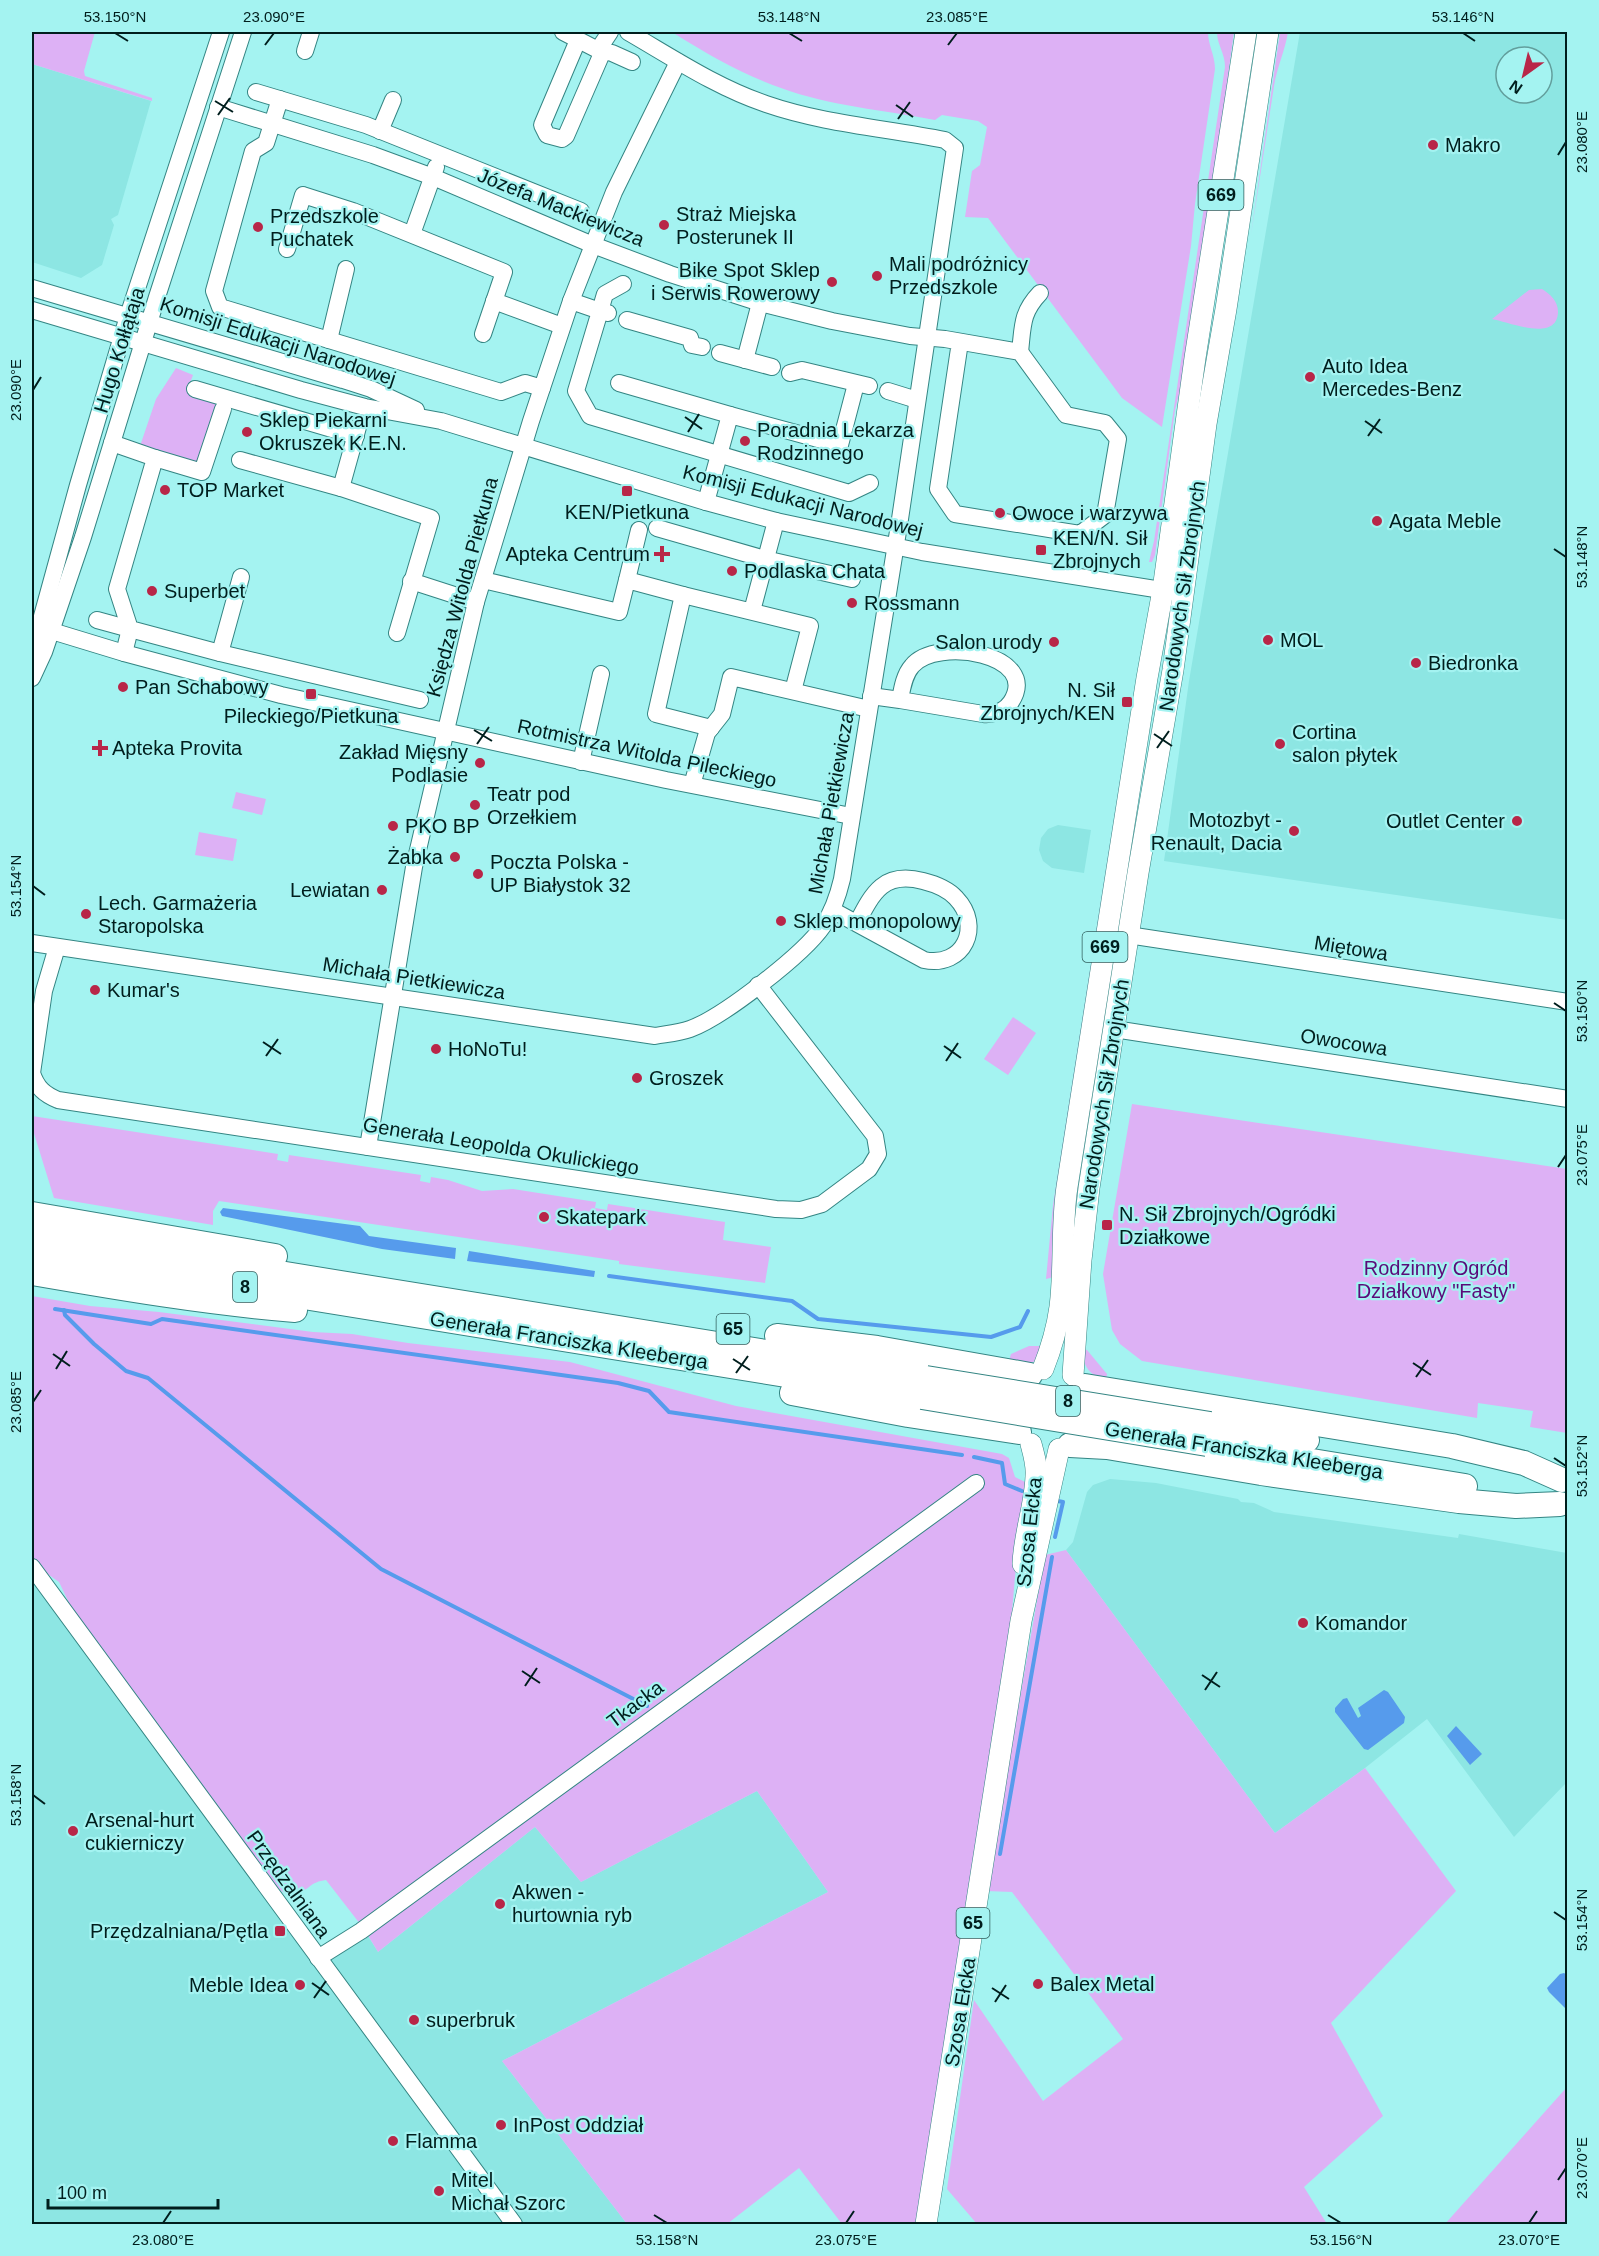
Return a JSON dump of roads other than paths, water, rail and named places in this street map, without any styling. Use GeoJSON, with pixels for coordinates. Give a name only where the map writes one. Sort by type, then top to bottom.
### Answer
{"type":"FeatureCollection","features":[{"type":"Feature","properties":{"kind":"highway"},"geometry":{"type":"LineString","coordinates":[[32,1214],[266,1253],[353,1284]]}},
{"type":"Feature","properties":{"kind":"highway","name":"Generała Franciszka Kleeberga"},"geometry":{"type":"LineString","coordinates":[[32,1233],[62,1247],[429,1317],[592,1344],[924,1387]]}},
{"type":"Feature","properties":{"kind":"highway","name":"Generała Franciszka Kleeberga"},"geometry":{"type":"LineString","coordinates":[[32,1253],[62,1247],[353,1284],[569,1319],[924,1387],[1209,1434],[1565,1480]]}},
{"type":"Feature","properties":{"kind":"highway"},"geometry":{"type":"LineString","coordinates":[[32,1273],[105,1286],[258,1307],[381,1318],[429,1317]]}},
{"type":"Feature","properties":{"kind":"highway","name":"65"},"geometry":{"type":"LineString","coordinates":[[569,1319],[611,1318],[714,1326],[1036,1372]]}},
{"type":"Feature","properties":{"kind":"highway"},"geometry":{"type":"LineString","coordinates":[[592,1344],[717,1381],[808,1395],[1025,1438]]}},
{"type":"Feature","properties":{"kind":"highway"},"geometry":{"type":"LineString","coordinates":[[1079,1381],[1452,1446],[1524,1463],[1565,1480]]}},
{"type":"Feature","properties":{"kind":"highway","name":"Generała Franciszka Kleeberga"},"geometry":{"type":"LineString","coordinates":[[1209,1434],[1403,1475],[1564,1504]]}},
{"type":"Feature","properties":{"kind":"highway"},"geometry":{"type":"LineString","coordinates":[[1064,1447],[1107,1447],[1251,1472],[1459,1502],[1516,1506],[1564,1504]]}},
{"type":"Feature","properties":{"kind":"main road","name":"Narodowych Sił Zbrojnych"},"geometry":{"type":"LineString","coordinates":[[1036,1372],[1054,1342],[1060,1306],[1067,1187],[1147,678],[1163,590],[1175,493],[1246,32]]}},
{"type":"Feature","properties":{"kind":"main road","name":"Narodowych Sił Zbrojnych"},"geometry":{"type":"LineString","coordinates":[[1079,1381],[1081,1260],[1089,1188],[1184,594],[1206,424],[1268,32]]}},
{"type":"Feature","properties":{"kind":"main road"},"geometry":{"type":"LineString","coordinates":[[1175,493],[1197,497]]}},
{"type":"Feature","properties":{"kind":"main road"},"geometry":{"type":"LineString","coordinates":[[1147,678],[1170,683]]}},
{"type":"Feature","properties":{"kind":"main road"},"geometry":{"type":"LineString","coordinates":[[1067,1187],[1089,1188]]}},
{"type":"Feature","properties":{"kind":"main road","name":"65"},"geometry":{"type":"LineString","coordinates":[[1025,1438],[1013,1421],[1011,1408],[1020,1383],[1036,1372],[1064,1370],[1079,1381],[1091,1399],[1092,1412],[1089,1425],[1081,1437],[1064,1447]]}},
{"type":"Feature","properties":{"kind":"main road"},"geometry":{"type":"LineString","coordinates":[[1025,1438],[1045,1449],[1064,1447]]}},
{"type":"Feature","properties":{"kind":"main road","name":"Szosa Ełcka"},"geometry":{"type":"LineString","coordinates":[[927,2224],[1032,1538],[1036,1466],[1025,1438]]}},
{"type":"Feature","properties":{"kind":"main road","name":"Szosa Ełcka"},"geometry":{"type":"LineString","coordinates":[[1032,1538],[1064,1447]]}},
{"type":"Feature","properties":{"kind":"street","name":"Hugo Kołłątaja"},"geometry":{"type":"LineString","coordinates":[[32,662],[78,485],[128,316],[221,32]]}},
{"type":"Feature","properties":{"kind":"street","name":"Hugo Kołłątaja"},"geometry":{"type":"LineString","coordinates":[[32,678],[40,628],[112,443],[243,32]]}},
{"type":"Feature","properties":{"kind":"street"},"geometry":{"type":"LineString","coordinates":[[305,51],[311,32]]}},
{"type":"Feature","properties":{"kind":"street"},"geometry":{"type":"LineString","coordinates":[[563,32],[601,51],[632,62]]}},
{"type":"Feature","properties":{"kind":"street"},"geometry":{"type":"LineString","coordinates":[[578,40],[542,125],[557,147],[566,136],[610,32]]}},
{"type":"Feature","properties":{"kind":"street"},"geometry":{"type":"LineString","coordinates":[[628,32],[678,62]]}},
{"type":"Feature","properties":{"kind":"street","name":"Michała Pietkiewicza"},"geometry":{"type":"LineString","coordinates":[[32,943],[654,1036],[691,1029],[707,1021],[758,985],[804,948],[825,924],[842,879],[955,148],[945,140],[841,124],[786,111],[735,92],[678,62]]}},
{"type":"Feature","properties":{"kind":"street","name":"Księdza Witolda Pietkuna"},"geometry":{"type":"LineString","coordinates":[[368,1147],[414,867],[476,602],[571,301],[630,157],[678,62]]}},
{"type":"Feature","properties":{"kind":"street"},"geometry":{"type":"LineString","coordinates":[[256,92],[380,131],[581,212]]}},
{"type":"Feature","properties":{"kind":"street"},"geometry":{"type":"LineString","coordinates":[[280,99],[266,143],[253,151],[214,291],[220,307],[501,392],[525,383],[542,388]]}},
{"type":"Feature","properties":{"kind":"street"},"geometry":{"type":"LineString","coordinates":[[380,131],[393,100]]}},
{"type":"Feature","properties":{"kind":"street","name":"Józefa Mackiewicza"},"geometry":{"type":"LineString","coordinates":[[218,107],[373,155],[433,177],[593,245],[670,274],[760,303],[832,321],[1020,352]]}},
{"type":"Feature","properties":{"kind":"street"},"geometry":{"type":"LineString","coordinates":[[412,234],[441,154]]}},
{"type":"Feature","properties":{"kind":"street"},"geometry":{"type":"LineString","coordinates":[[287,249],[303,195],[334,204],[504,272],[483,334]]}},
{"type":"Feature","properties":{"kind":"street"},"geometry":{"type":"LineString","coordinates":[[329,340],[346,269]]}},
{"type":"Feature","properties":{"kind":"street"},"geometry":{"type":"LineString","coordinates":[[623,284],[605,294],[604,312],[576,391],[590,416],[718,456],[849,493],[870,483]]}},
{"type":"Feature","properties":{"kind":"street","name":"Komisji Edukacji Narodowej"},"geometry":{"type":"LineString","coordinates":[[32,288],[372,389],[441,421]]}},
{"type":"Feature","properties":{"kind":"street"},"geometry":{"type":"LineString","coordinates":[[960,342],[938,489],[955,514],[1080,534],[1105,515],[1118,439],[1105,423],[1066,415],[1020,352],[1025,314],[1029,305],[1040,293]]}},
{"type":"Feature","properties":{"kind":"street"},"geometry":{"type":"LineString","coordinates":[[494,301],[562,326]]}},
{"type":"Feature","properties":{"kind":"street"},"geometry":{"type":"LineString","coordinates":[[571,301],[604,312]]}},
{"type":"Feature","properties":{"kind":"street"},"geometry":{"type":"LineString","coordinates":[[745,360],[760,303]]}},
{"type":"Feature","properties":{"kind":"street","name":"Komisji Edukacji Narodowej"},"geometry":{"type":"LineString","coordinates":[[32,310],[238,372],[365,407],[441,421],[706,502],[776,521],[895,547],[1184,594]]}},
{"type":"Feature","properties":{"kind":"street"},"geometry":{"type":"LineString","coordinates":[[627,320],[690,338],[692,345],[702,347]]}},
{"type":"Feature","properties":{"kind":"street"},"geometry":{"type":"LineString","coordinates":[[720,353],[772,368]]}},
{"type":"Feature","properties":{"kind":"street"},"geometry":{"type":"LineString","coordinates":[[619,383],[840,445],[863,385],[802,370],[790,373]]}},
{"type":"Feature","properties":{"kind":"street"},"geometry":{"type":"LineString","coordinates":[[195,389],[357,432],[341,488]]}},
{"type":"Feature","properties":{"kind":"street"},"geometry":{"type":"LineString","coordinates":[[888,391],[917,400]]}},
{"type":"Feature","properties":{"kind":"street"},"geometry":{"type":"LineString","coordinates":[[112,443],[202,472],[223,409]]}},
{"type":"Feature","properties":{"kind":"street"},"geometry":{"type":"LineString","coordinates":[[706,502],[730,415]]}},
{"type":"Feature","properties":{"kind":"street"},"geometry":{"type":"LineString","coordinates":[[124,653],[130,629],[117,589],[155,458]]}},
{"type":"Feature","properties":{"kind":"street"},"geometry":{"type":"LineString","coordinates":[[240,460],[341,488],[431,518],[397,633]]}},
{"type":"Feature","properties":{"kind":"street"},"geometry":{"type":"LineString","coordinates":[[752,611],[776,521]]}},
{"type":"Feature","properties":{"kind":"street"},"geometry":{"type":"LineString","coordinates":[[657,528],[765,559],[852,579]]}},
{"type":"Feature","properties":{"kind":"street"},"geometry":{"type":"LineString","coordinates":[[483,580],[619,612],[639,530]]}},
{"type":"Feature","properties":{"kind":"street"},"geometry":{"type":"LineString","coordinates":[[220,653],[241,577]]}},
{"type":"Feature","properties":{"kind":"street"},"geometry":{"type":"LineString","coordinates":[[627,580],[810,626],[793,691]]}},
{"type":"Feature","properties":{"kind":"street"},"geometry":{"type":"LineString","coordinates":[[411,581],[476,602]]}},
{"type":"Feature","properties":{"kind":"street"},"geometry":{"type":"LineString","coordinates":[[683,595],[656,714],[711,728]]}},
{"type":"Feature","properties":{"kind":"street"},"geometry":{"type":"LineString","coordinates":[[97,620],[220,653],[420,700]]}},
{"type":"Feature","properties":{"kind":"street","name":"Rotmistrza Witolda Pileckiego"},"geometry":{"type":"LineString","coordinates":[[40,628],[281,695],[581,762],[851,816]]}},
{"type":"Feature","properties":{"kind":"street"},"geometry":{"type":"LineString","coordinates":[[694,778],[707,733],[722,714],[730,676],[793,691],[870,702],[900,700],[983,714],[995,713],[1010,704],[1016,683],[1012,671],[993,657],[940,651],[921,657],[912,665],[906,675],[900,700]]}},
{"type":"Feature","properties":{"kind":"street"},"geometry":{"type":"LineString","coordinates":[[281,695],[286,669]]}},
{"type":"Feature","properties":{"kind":"street"},"geometry":{"type":"LineString","coordinates":[[581,762],[601,674]]}},
{"type":"Feature","properties":{"kind":"street"},"geometry":{"type":"LineString","coordinates":[[832,910],[924,960],[933,962],[950,959],[958,953],[969,934],[968,923],[957,898],[935,884],[915,879],[900,878],[879,887],[871,896],[857,923]]}},
{"type":"Feature","properties":{"kind":"street","name":"Miętowa"},"geometry":{"type":"LineString","coordinates":[[1128,935],[1568,1002]]}},
{"type":"Feature","properties":{"kind":"street","name":"Generała Leopolda Okulickiego"},"geometry":{"type":"LineString","coordinates":[[57,947],[44,991],[32,1073],[36,1085],[45,1094],[58,1100],[776,1209],[801,1210],[822,1204],[869,1169],[878,1154],[875,1136],[758,985]]}},
{"type":"Feature","properties":{"kind":"street","name":"Owocowa"},"geometry":{"type":"LineString","coordinates":[[1114,1029],[1568,1099]]}},
{"type":"Feature","properties":{"kind":"street","name":"Tkacka"},"geometry":{"type":"LineString","coordinates":[[318,1958],[361,1931],[976,1483]]}},
{"type":"Feature","properties":{"kind":"street","name":"Przędzalniana"},"geometry":{"type":"LineString","coordinates":[[32,1567],[514,2224]]}},
{"type":"Feature","properties":{"kind":"water"},"geometry":{"type":"Polygon","coordinates":[[[223,1208],[360,1226],[369,1236],[456,1248],[455,1259],[382,1249],[222,1216],[220,1212],[223,1208]]]}},
{"type":"Feature","properties":{"kind":"water"},"geometry":{"type":"Polygon","coordinates":[[[469,1251],[595,1271],[594,1277],[467,1261],[469,1251]]]}},
{"type":"Feature","properties":{"kind":"water"},"geometry":{"type":"Polygon","coordinates":[[[1384,1690],[1388,1692],[1405,1717],[1404,1723],[1368,1750],[1364,1749],[1335,1712],[1335,1708],[1347,1698],[1358,1718],[1361,1716],[1358,1708],[1384,1690]]]}},
{"type":"Feature","properties":{"kind":"water"},"geometry":{"type":"Polygon","coordinates":[[[1456,1726],[1482,1754],[1470,1765],[1447,1736],[1456,1726]]]}},
{"type":"Feature","properties":{"kind":"water"},"geometry":{"type":"Polygon","coordinates":[[[1560,1974],[1567,1975],[1567,2010],[1547,1988],[1560,1974]]]}},
{"type":"Feature","properties":{"kind":"waterway"},"geometry":{"type":"LineString","coordinates":[[609,1276],[792,1301],[818,1319],[991,1337],[1020,1327],[1028,1311]]}},
{"type":"Feature","properties":{"kind":"waterway"},"geometry":{"type":"LineString","coordinates":[[55,1309],[151,1324],[162,1319],[618,1383],[649,1391],[669,1412],[962,1455]]}},
{"type":"Feature","properties":{"kind":"waterway"},"geometry":{"type":"LineString","coordinates":[[64,1310],[65,1315],[94,1344],[126,1371],[148,1378],[381,1569],[647,1706]]}},
{"type":"Feature","properties":{"kind":"waterway"},"geometry":{"type":"LineString","coordinates":[[974,1457],[1002,1463],[1005,1484],[1022,1491]]}},
{"type":"Feature","properties":{"kind":"waterway"},"geometry":{"type":"LineString","coordinates":[[1055,1537],[1063,1502],[1058,1501]]}},
{"type":"Feature","properties":{"kind":"waterway"},"geometry":{"type":"LineString","coordinates":[[1000,1854],[1052,1557]]}},
{"type":"Feature","properties":{"kind":"place","name":"Makro"},"geometry":{"type":"Point","coordinates":[1433,145]}},
{"type":"Feature","properties":{"kind":"place","name":"Straż Miejska Posterunek II"},"geometry":{"type":"Point","coordinates":[664,225]}},
{"type":"Feature","properties":{"kind":"place","name":"Przedszkole Puchatek"},"geometry":{"type":"Point","coordinates":[258,227]}},
{"type":"Feature","properties":{"kind":"place","name":"Mali podróżnicy Przedszkole"},"geometry":{"type":"Point","coordinates":[877,276]}},
{"type":"Feature","properties":{"kind":"place","name":"Bike Spot Sklep i Serwis Rowerowy"},"geometry":{"type":"Point","coordinates":[832,282]}},
{"type":"Feature","properties":{"kind":"place","name":"Auto Idea Mercedes-Benz"},"geometry":{"type":"Point","coordinates":[1310,377]}},
{"type":"Feature","properties":{"kind":"place","name":"Sklep Piekarni Okruszek K.E.N."},"geometry":{"type":"Point","coordinates":[247,432]}},
{"type":"Feature","properties":{"kind":"place","name":"Poradnia Lekarza Rodzinnego"},"geometry":{"type":"Point","coordinates":[745,441]}},
{"type":"Feature","properties":{"kind":"place","name":"TOP Market"},"geometry":{"type":"Point","coordinates":[165,490]}},
{"type":"Feature","properties":{"kind":"place","name":"KEN/Pietkuna"},"geometry":{"type":"Point","coordinates":[627,491]}},
{"type":"Feature","properties":{"kind":"place","name":"Owoce i warzywa"},"geometry":{"type":"Point","coordinates":[1000,513]}},
{"type":"Feature","properties":{"kind":"place","name":"Agata Meble"},"geometry":{"type":"Point","coordinates":[1377,521]}},
{"type":"Feature","properties":{"kind":"place","name":"KEN/N. Sił Zbrojnych"},"geometry":{"type":"Point","coordinates":[1041,550]}},
{"type":"Feature","properties":{"kind":"place","name":"Apteka Centrum"},"geometry":{"type":"Point","coordinates":[662,554]}},
{"type":"Feature","properties":{"kind":"place","name":"Podlaska Chata"},"geometry":{"type":"Point","coordinates":[732,571]}},
{"type":"Feature","properties":{"kind":"place","name":"Superbet"},"geometry":{"type":"Point","coordinates":[152,591]}},
{"type":"Feature","properties":{"kind":"place","name":"Rossmann"},"geometry":{"type":"Point","coordinates":[852,603]}},
{"type":"Feature","properties":{"kind":"place","name":"MOL"},"geometry":{"type":"Point","coordinates":[1268,640]}},
{"type":"Feature","properties":{"kind":"place","name":"Salon urody"},"geometry":{"type":"Point","coordinates":[1054,642]}},
{"type":"Feature","properties":{"kind":"place","name":"Biedronka"},"geometry":{"type":"Point","coordinates":[1416,663]}},
{"type":"Feature","properties":{"kind":"place","name":"Pan Schabowy"},"geometry":{"type":"Point","coordinates":[123,687]}},
{"type":"Feature","properties":{"kind":"place","name":"Pileckiego/Pietkuna"},"geometry":{"type":"Point","coordinates":[311,694]}},
{"type":"Feature","properties":{"kind":"place","name":"N. Sił Zbrojnych/KEN"},"geometry":{"type":"Point","coordinates":[1127,702]}},
{"type":"Feature","properties":{"kind":"place","name":"Cortina salon płytek"},"geometry":{"type":"Point","coordinates":[1280,744]}},
{"type":"Feature","properties":{"kind":"place","name":"Apteka Provita"},"geometry":{"type":"Point","coordinates":[100,748]}},
{"type":"Feature","properties":{"kind":"place","name":"Zakład Mięsny Podlasie"},"geometry":{"type":"Point","coordinates":[480,763]}},
{"type":"Feature","properties":{"kind":"place","name":"Teatr pod Orzełkiem"},"geometry":{"type":"Point","coordinates":[475,805]}},
{"type":"Feature","properties":{"kind":"place","name":"Outlet Center"},"geometry":{"type":"Point","coordinates":[1517,821]}},
{"type":"Feature","properties":{"kind":"place","name":"PKO BP"},"geometry":{"type":"Point","coordinates":[393,826]}},
{"type":"Feature","properties":{"kind":"place","name":"Motozbyt - Renault, Dacia"},"geometry":{"type":"Point","coordinates":[1294,831]}},
{"type":"Feature","properties":{"kind":"place","name":"Żabka"},"geometry":{"type":"Point","coordinates":[455,857]}},
{"type":"Feature","properties":{"kind":"place","name":"Poczta Polska - UP Białystok 32"},"geometry":{"type":"Point","coordinates":[478,874]}},
{"type":"Feature","properties":{"kind":"place","name":"Lewiatan"},"geometry":{"type":"Point","coordinates":[382,890]}},
{"type":"Feature","properties":{"kind":"place","name":"Lech. Garmażeria Staropolska"},"geometry":{"type":"Point","coordinates":[86,914]}},
{"type":"Feature","properties":{"kind":"place","name":"Sklep monopolowy"},"geometry":{"type":"Point","coordinates":[781,921]}},
{"type":"Feature","properties":{"kind":"place","name":"Kumar's"},"geometry":{"type":"Point","coordinates":[95,990]}},
{"type":"Feature","properties":{"kind":"place","name":"HoNoTu!"},"geometry":{"type":"Point","coordinates":[436,1049]}},
{"type":"Feature","properties":{"kind":"place","name":"Groszek"},"geometry":{"type":"Point","coordinates":[637,1078]}},
{"type":"Feature","properties":{"kind":"place","name":"Skatepark"},"geometry":{"type":"Point","coordinates":[544,1217]}},
{"type":"Feature","properties":{"kind":"place","name":"N. Sił Zbrojnych/Ogródki Działkowe"},"geometry":{"type":"Point","coordinates":[1107,1225]}},
{"type":"Feature","properties":{"kind":"place","name":"Komandor"},"geometry":{"type":"Point","coordinates":[1303,1623]}},
{"type":"Feature","properties":{"kind":"place","name":"Arsenal-hurt cukierniczy"},"geometry":{"type":"Point","coordinates":[73,1831]}},
{"type":"Feature","properties":{"kind":"place","name":"Akwen - hurtownia ryb"},"geometry":{"type":"Point","coordinates":[500,1904]}},
{"type":"Feature","properties":{"kind":"place","name":"Przędzalniana/Pętla"},"geometry":{"type":"Point","coordinates":[280,1931]}},
{"type":"Feature","properties":{"kind":"place","name":"Balex Metal"},"geometry":{"type":"Point","coordinates":[1038,1984]}},
{"type":"Feature","properties":{"kind":"place","name":"Meble Idea"},"geometry":{"type":"Point","coordinates":[300,1985]}},
{"type":"Feature","properties":{"kind":"place","name":"superbruk"},"geometry":{"type":"Point","coordinates":[414,2020]}},
{"type":"Feature","properties":{"kind":"place","name":"InPost Oddział"},"geometry":{"type":"Point","coordinates":[501,2125]}},
{"type":"Feature","properties":{"kind":"place","name":"Flamma"},"geometry":{"type":"Point","coordinates":[393,2141]}},
{"type":"Feature","properties":{"kind":"place","name":"Mitel Michał Szorc"},"geometry":{"type":"Point","coordinates":[439,2191]}},
{"type":"Feature","properties":{"kind":"park label","name":"Rodzinny Ogród Działkowy \"Fasty\""},"geometry":{"type":"Point","coordinates":[1436,1280]}}]}
